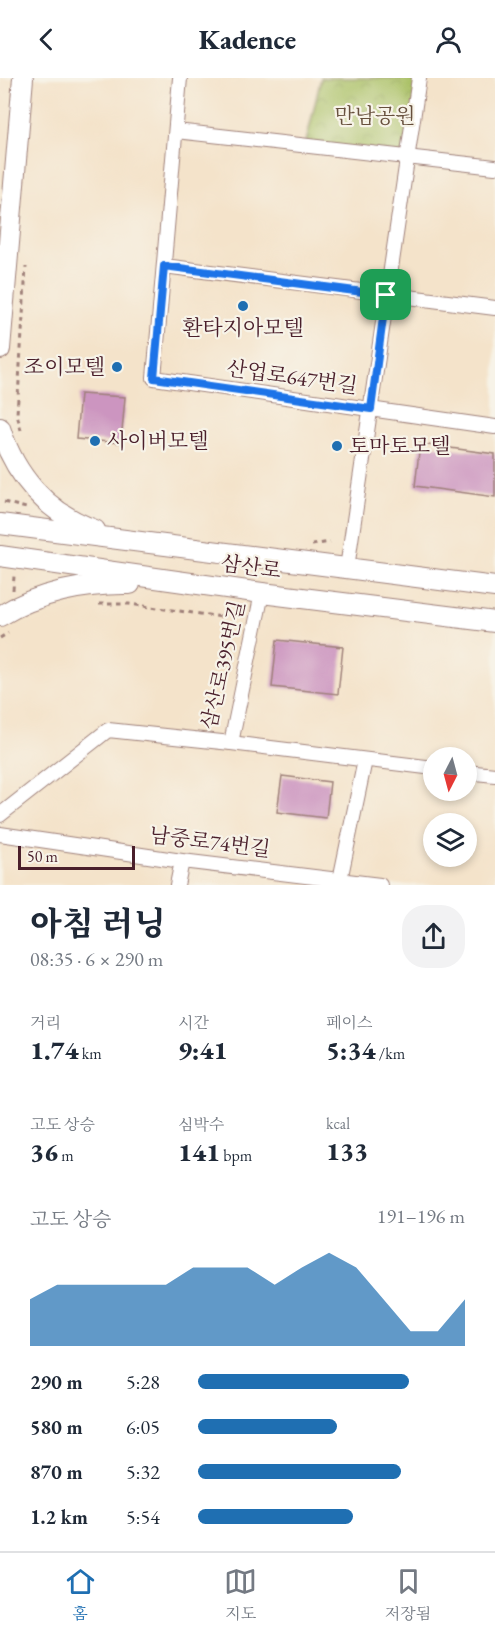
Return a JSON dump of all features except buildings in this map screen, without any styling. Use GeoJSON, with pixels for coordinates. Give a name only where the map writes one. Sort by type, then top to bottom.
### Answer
{"type":"FeatureCollection","features":[{"type":"Feature","properties":{"kind":"main road"},"geometry":{"type":"LineString","coordinates":[[0,349],[23,78]]}},
{"type":"Feature","properties":{"kind":"main road"},"geometry":{"type":"LineString","coordinates":[[0,428],[14,463],[27,481],[54,508],[89,528],[124,540]]}},
{"type":"Feature","properties":{"kind":"main road","name":"삼산로"},"geometry":{"type":"LineString","coordinates":[[0,524],[495,587]]}},
{"type":"Feature","properties":{"kind":"main road","name":"삼산로"},"geometry":{"type":"LineString","coordinates":[[7,562],[495,622]]}},
{"type":"Feature","properties":{"kind":"main road"},"geometry":{"type":"LineString","coordinates":[[4,624],[30,601],[50,595],[99,585],[200,584]]}},
{"type":"Feature","properties":{"kind":"street"},"geometry":{"type":"LineString","coordinates":[[180,78],[164,266],[495,308]]}},
{"type":"Feature","properties":{"kind":"street"},"geometry":{"type":"LineString","coordinates":[[347,568],[419,78]]}},
{"type":"Feature","properties":{"kind":"street"},"geometry":{"type":"LineString","coordinates":[[176,132],[495,167]]}},
{"type":"Feature","properties":{"kind":"street","name":"산업로647번길"},"geometry":{"type":"LineString","coordinates":[[164,266],[154,378],[495,427]]}},
{"type":"Feature","properties":{"kind":"street","name":"삼산로395번길"},"geometry":{"type":"LineString","coordinates":[[0,815],[108,730],[231,743],[262,593]]}},
{"type":"Feature","properties":{"kind":"street"},"geometry":{"type":"LineString","coordinates":[[231,743],[423,767]]}},
{"type":"Feature","properties":{"kind":"street"},"geometry":{"type":"LineString","coordinates":[[340,880],[365,760]]}},
{"type":"Feature","properties":{"kind":"street"},"geometry":{"type":"LineString","coordinates":[[477,773],[495,775]]}},
{"type":"Feature","properties":{"kind":"street","name":"남중로74번길"},"geometry":{"type":"LineString","coordinates":[[0,834],[182,861],[380,885]]}},
{"type":"Feature","properties":{"kind":"street"},"geometry":{"type":"LineString","coordinates":[[177,885],[182,861]]}},
{"type":"Feature","properties":{"kind":"path"},"geometry":{"type":"LineString","coordinates":[[22,434],[17,414],[26,261]]}},
{"type":"Feature","properties":{"kind":"path"},"geometry":{"type":"LineString","coordinates":[[302,544],[314,545],[330,542]]}},
{"type":"Feature","properties":{"kind":"path"},"geometry":{"type":"LineString","coordinates":[[7,562],[13,590]]}},
{"type":"Feature","properties":{"kind":"path"},"geometry":{"type":"LineString","coordinates":[[92,604],[129,604],[222,617]]}},
{"type":"Feature","properties":{"kind":"path"},"geometry":{"type":"LineString","coordinates":[[0,638],[4,624]]}},
{"type":"Feature","properties":{"kind":"green space","name":"만남공원"},"geometry":{"type":"Polygon","coordinates":[[[321,78],[419,78],[407,158],[305,147],[321,78]]]}},
{"type":"Feature","properties":{"kind":"place","name":"환타지아모텔"},"geometry":{"type":"Point","coordinates":[243,306]}},
{"type":"Feature","properties":{"kind":"place","name":"조이모텔"},"geometry":{"type":"Point","coordinates":[117,367]}},
{"type":"Feature","properties":{"kind":"place","name":"사이버모텔"},"geometry":{"type":"Point","coordinates":[95,441]}},
{"type":"Feature","properties":{"kind":"place","name":"토마토모텔"},"geometry":{"type":"Point","coordinates":[337,446]}},
{"type":"Feature","properties":{"kind":"route"},"geometry":{"type":"LineString","coordinates":[[164,266],[386,295],[371,409],[154,378],[164,266]]}}]}
